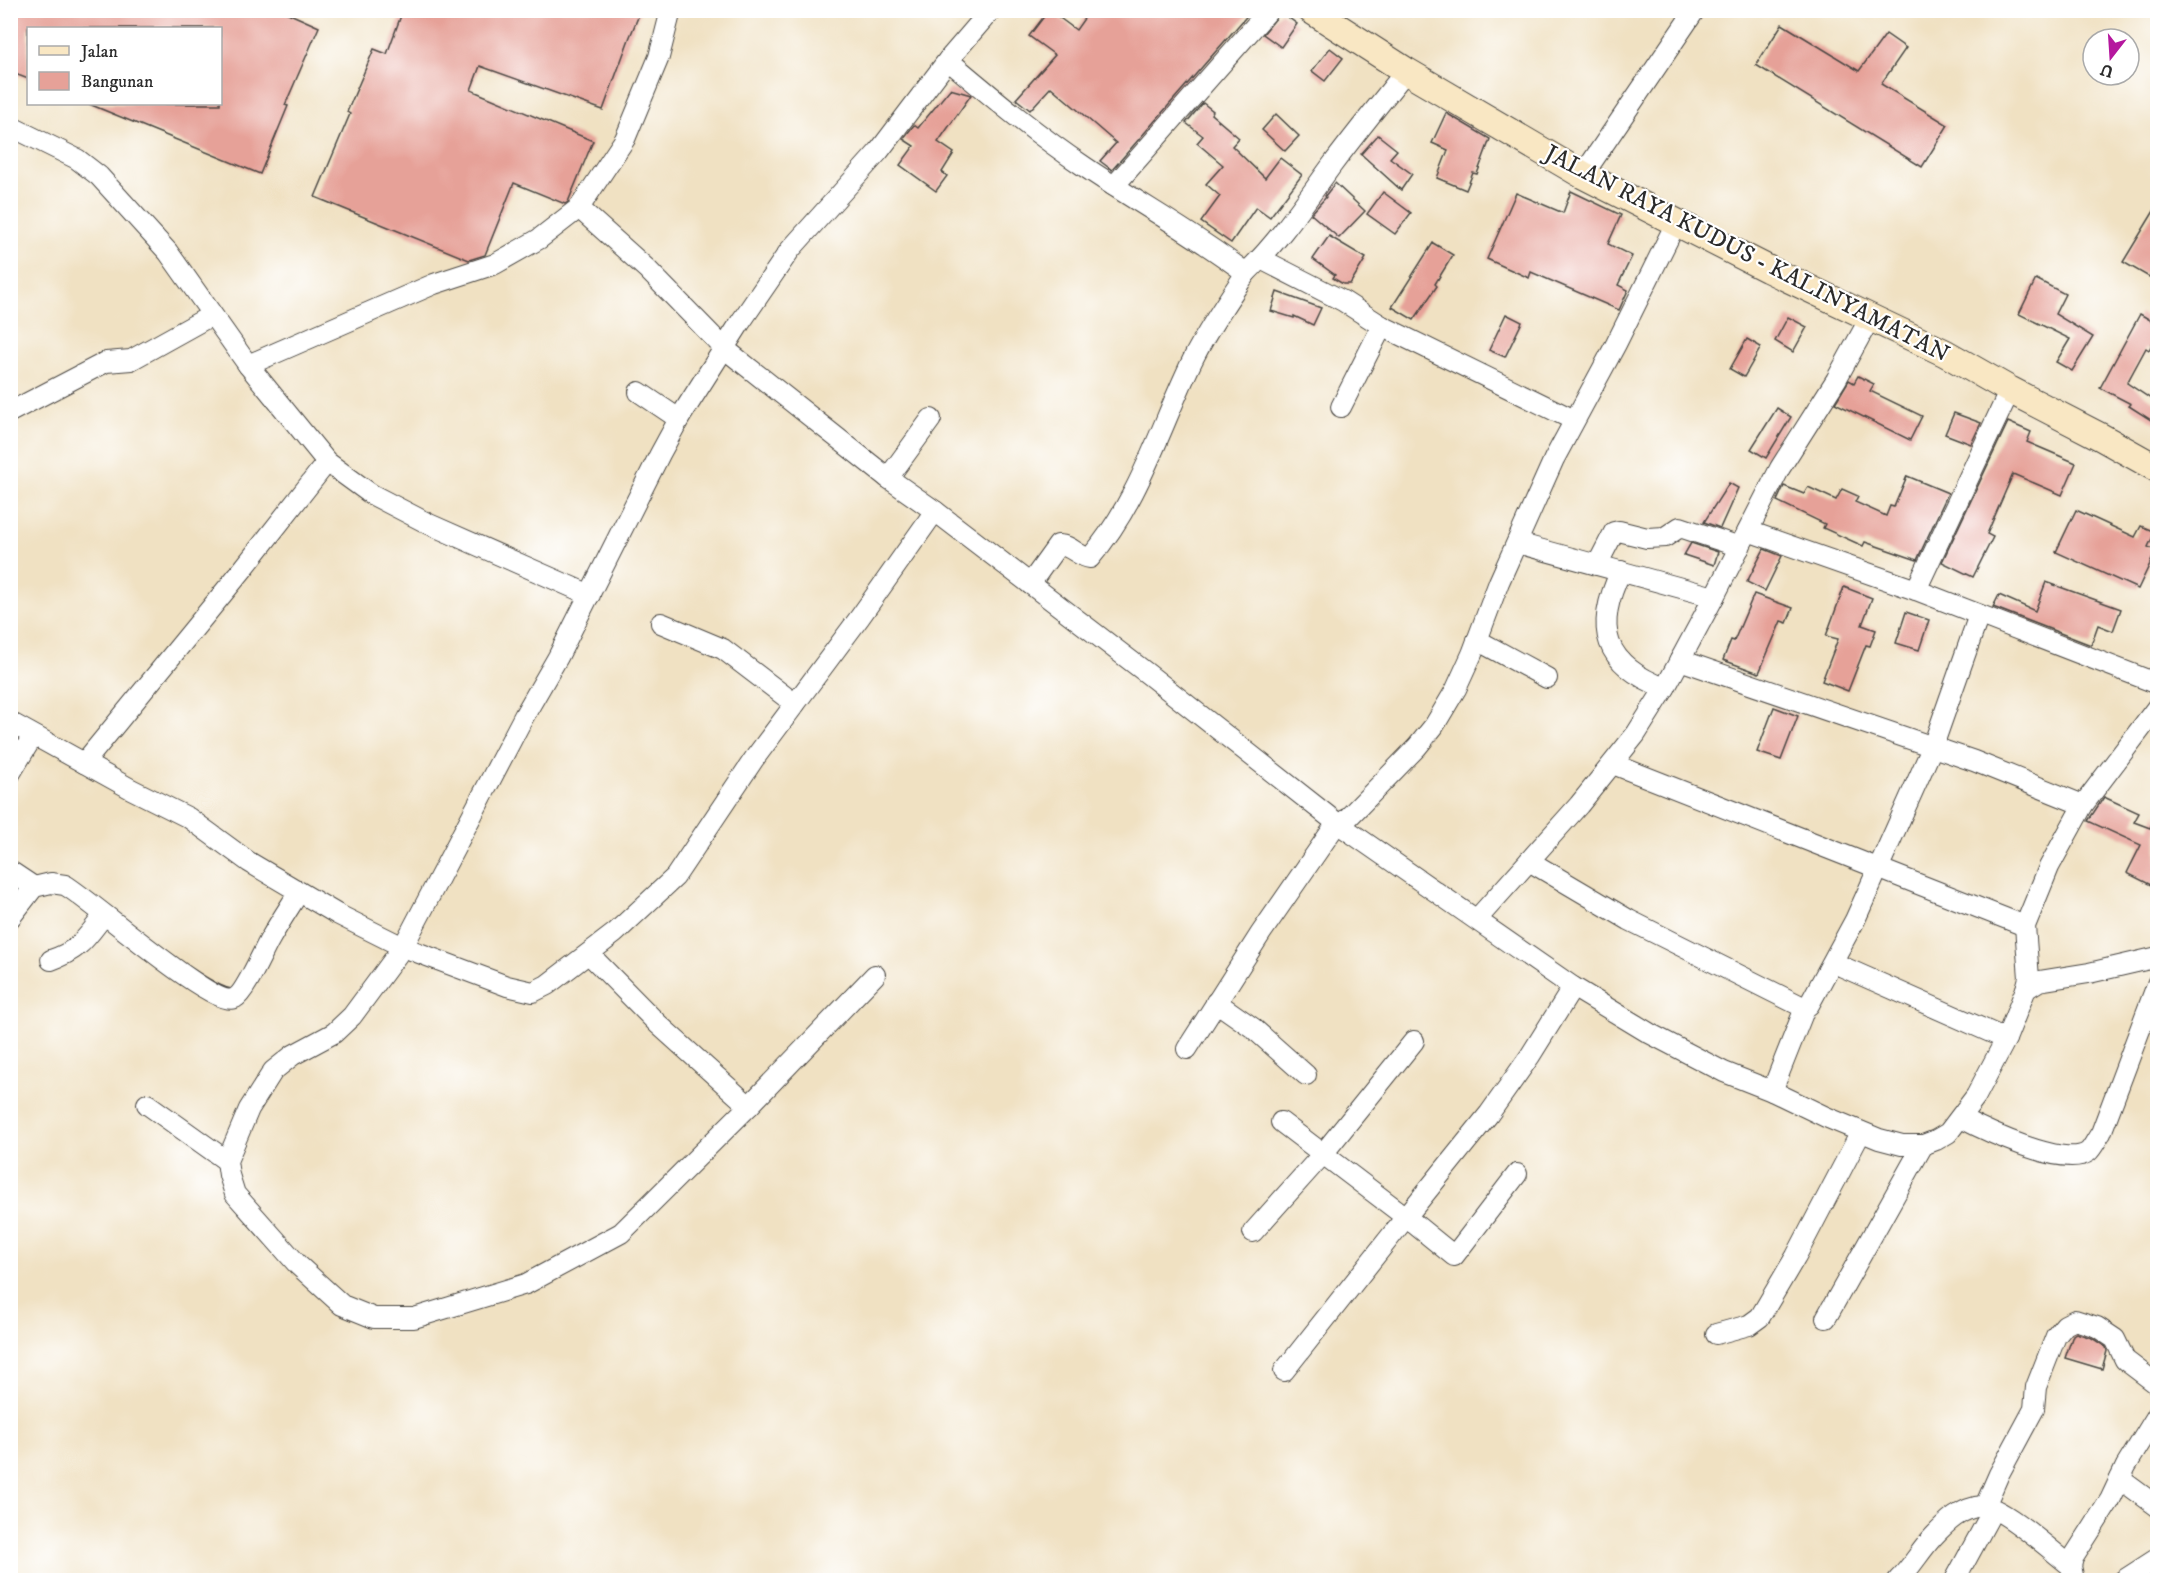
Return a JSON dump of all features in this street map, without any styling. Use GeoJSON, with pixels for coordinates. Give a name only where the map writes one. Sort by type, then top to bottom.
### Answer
{"type":"FeatureCollection","features":[{"type":"Feature","properties":{"kind":"main road","name":"JALAN RAYA KUDUS - KALINYAMATAN"},"geometry":{"type":"LineString","coordinates":[[1311,10],[1406,71],[1582,175],[1676,224],[1945,353],[2157,469]]}},
{"type":"Feature","properties":{"kind":"street"},"geometry":{"type":"LineString","coordinates":[[248,365],[434,284],[495,264],[538,239],[579,208],[625,140],[659,57],[671,10]]}},
{"type":"Feature","properties":{"kind":"street"},"geometry":{"type":"LineString","coordinates":[[874,975],[749,1106],[621,1233],[526,1284],[414,1318],[374,1318],[342,1305],[298,1265],[235,1194],[227,1161],[249,1109],[273,1071],[293,1055],[334,1033],[352,1016],[403,947],[590,596],[679,419],[740,322],[790,250],[879,151],[948,60],[991,10]]}},
{"type":"Feature","properties":{"kind":"street"},"geometry":{"type":"LineString","coordinates":[[1114,186],[1269,10]]}},
{"type":"Feature","properties":{"kind":"street"},"geometry":{"type":"LineString","coordinates":[[1582,175],[1695,10]]}},
{"type":"Feature","properties":{"kind":"street"},"geometry":{"type":"LineString","coordinates":[[948,60],[1029,128],[1114,186],[1218,252],[1246,273]]}},
{"type":"Feature","properties":{"kind":"street"},"geometry":{"type":"LineString","coordinates":[[1030,584],[1058,545],[1065,544],[1085,558],[1090,558],[1097,550],[1122,514],[1149,462],[1195,355],[1246,273],[1261,259],[1406,71]]}},
{"type":"Feature","properties":{"kind":"street"},"geometry":{"type":"LineString","coordinates":[[10,126],[77,159],[99,176],[168,252],[248,365],[327,462],[371,494],[429,524],[590,596]]}},
{"type":"Feature","properties":{"kind":"street"},"geometry":{"type":"LineString","coordinates":[[579,208],[647,269],[725,349],[888,478],[1030,584],[1338,825],[1573,987],[1674,1047],[1724,1072],[1862,1132],[1902,1145],[1923,1145],[1948,1133],[1976,1096],[2006,1039],[2026,989],[2028,978],[2025,926],[2049,867],[2083,805],[2157,706]]}},
{"type":"Feature","properties":{"kind":"street"},"geometry":{"type":"LineString","coordinates":[[1187,1048],[1261,933],[1338,825],[1404,762],[1434,726],[1455,689],[1478,640],[1499,582],[1554,459],[1616,344],[1676,224]]}},
{"type":"Feature","properties":{"kind":"street"},"geometry":{"type":"LineString","coordinates":[[1261,259],[1343,301],[1382,326],[1574,420]]}},
{"type":"Feature","properties":{"kind":"street"},"geometry":{"type":"LineString","coordinates":[[10,412],[106,362],[131,360],[212,315]]}},
{"type":"Feature","properties":{"kind":"street"},"geometry":{"type":"LineString","coordinates":[[1477,919],[1579,805],[1636,735],[1665,688],[1780,468],[1836,380],[1870,318]]}},
{"type":"Feature","properties":{"kind":"street"},"geometry":{"type":"LineString","coordinates":[[1341,407],[1382,326]]}},
{"type":"Feature","properties":{"kind":"street"},"geometry":{"type":"LineString","coordinates":[[1916,590],[2010,390]]}},
{"type":"Feature","properties":{"kind":"street"},"geometry":{"type":"LineString","coordinates":[[639,393],[679,419]]}},
{"type":"Feature","properties":{"kind":"street"},"geometry":{"type":"LineString","coordinates":[[888,478],[932,419]]}},
{"type":"Feature","properties":{"kind":"street"},"geometry":{"type":"LineString","coordinates":[[84,763],[243,569],[327,462]]}},
{"type":"Feature","properties":{"kind":"street"},"geometry":{"type":"LineString","coordinates":[[10,722],[131,789],[189,818],[249,862],[337,914],[403,947],[507,986],[533,992],[547,985],[615,933],[675,877],[754,759],[860,617],[934,511]]}},
{"type":"Feature","properties":{"kind":"street"},"geometry":{"type":"LineString","coordinates":[[1597,565],[1614,532],[1619,531],[1647,538],[1665,537],[1680,527],[1744,539],[1916,590],[2157,684]]}},
{"type":"Feature","properties":{"kind":"street"},"geometry":{"type":"LineString","coordinates":[[1517,543],[1714,597]]}},
{"type":"Feature","properties":{"kind":"street"},"geometry":{"type":"LineString","coordinates":[[1621,571],[1614,585],[1606,614],[1606,625],[1614,652],[1629,671],[1665,688]]}},
{"type":"Feature","properties":{"kind":"street"},"geometry":{"type":"LineString","coordinates":[[1772,1091],[1804,1008],[1809,1005],[1834,963],[1933,746],[1979,615]]}},
{"type":"Feature","properties":{"kind":"street"},"geometry":{"type":"LineString","coordinates":[[661,623],[723,649],[795,704]]}},
{"type":"Feature","properties":{"kind":"street"},"geometry":{"type":"LineString","coordinates":[[1478,640],[1548,678]]}},
{"type":"Feature","properties":{"kind":"street"},"geometry":{"type":"LineString","coordinates":[[1680,660],[1933,746],[2083,805]]}},
{"type":"Feature","properties":{"kind":"street"},"geometry":{"type":"LineString","coordinates":[[10,774],[33,736]]}},
{"type":"Feature","properties":{"kind":"street"},"geometry":{"type":"LineString","coordinates":[[1613,764],[2025,926]]}},
{"type":"Feature","properties":{"kind":"street"},"geometry":{"type":"LineString","coordinates":[[1529,861],[1629,920],[1804,1008]]}},
{"type":"Feature","properties":{"kind":"street"},"geometry":{"type":"LineString","coordinates":[[10,871],[34,886],[51,883],[65,885],[157,956],[208,991],[227,1000],[237,998],[247,983],[299,892]]}},
{"type":"Feature","properties":{"kind":"street"},"geometry":{"type":"LineString","coordinates":[[10,918],[34,886]]}},
{"type":"Feature","properties":{"kind":"street"},"geometry":{"type":"LineString","coordinates":[[51,960],[79,946],[104,915]]}},
{"type":"Feature","properties":{"kind":"street"},"geometry":{"type":"LineString","coordinates":[[589,954],[658,1024],[749,1106]]}},
{"type":"Feature","properties":{"kind":"street"},"geometry":{"type":"LineString","coordinates":[[2026,989],[2038,981],[2089,973],[2157,957]]}},
{"type":"Feature","properties":{"kind":"street"},"geometry":{"type":"LineString","coordinates":[[1834,963],[2006,1039]]}},
{"type":"Feature","properties":{"kind":"street"},"geometry":{"type":"LineString","coordinates":[[1961,1118],[1993,1134],[2052,1153],[2078,1156],[2088,1152],[2101,1133],[2143,1025],[2157,982]]}},
{"type":"Feature","properties":{"kind":"street"},"geometry":{"type":"LineString","coordinates":[[1284,1371],[1489,1114],[1530,1056],[1573,987]]}},
{"type":"Feature","properties":{"kind":"street"},"geometry":{"type":"LineString","coordinates":[[1216,1002],[1253,1028],[1306,1075]]}},
{"type":"Feature","properties":{"kind":"street"},"geometry":{"type":"LineString","coordinates":[[1253,1232],[1322,1155],[1414,1041]]}},
{"type":"Feature","properties":{"kind":"street"},"geometry":{"type":"LineString","coordinates":[[147,1104],[227,1161]]}},
{"type":"Feature","properties":{"kind":"street"},"geometry":{"type":"LineString","coordinates":[[1281,1122],[1458,1259],[1517,1174]]}},
{"type":"Feature","properties":{"kind":"street"},"geometry":{"type":"LineString","coordinates":[[1716,1334],[1749,1325],[1760,1317],[1796,1257],[1862,1132]]}},
{"type":"Feature","properties":{"kind":"street"},"geometry":{"type":"LineString","coordinates":[[1826,1318],[1923,1145]]}},
{"type":"Feature","properties":{"kind":"street"},"geometry":{"type":"LineString","coordinates":[[1955,1581],[1989,1508],[1999,1474],[2034,1409],[2036,1387],[2049,1351],[2056,1336],[2065,1325],[2075,1320],[2097,1327],[2115,1339],[2125,1360],[2157,1385]]}},
{"type":"Feature","properties":{"kind":"street"},"geometry":{"type":"LineString","coordinates":[[2072,1573],[2077,1550],[2110,1500],[2157,1414]]}},
{"type":"Feature","properties":{"kind":"street"},"geometry":{"type":"LineString","coordinates":[[2120,1479],[2157,1507]]}},
{"type":"Feature","properties":{"kind":"street"},"geometry":{"type":"LineString","coordinates":[[1898,1581],[1931,1539],[1953,1517],[1969,1510],[1989,1508],[2033,1534],[2072,1573]]}},
{"type":"Feature","properties":{"kind":"street"},"geometry":{"type":"LineString","coordinates":[[2124,1581],[2157,1558]]}},
{"type":"Feature","properties":{"kind":"building"},"geometry":{"type":"Polygon","coordinates":[[[10,10],[281,10],[319,27],[285,105],[288,106],[260,174],[91,105],[222,105],[222,27],[27,27],[27,79],[10,72],[10,10]]]}},
{"type":"Feature","properties":{"kind":"building"},"geometry":{"type":"Polygon","coordinates":[[[403,10],[641,10],[603,110],[480,66],[471,90],[593,141],[568,202],[565,204],[514,183],[485,255],[469,260],[315,197],[374,49],[387,54],[403,10]]]}},
{"type":"Feature","properties":{"kind":"building"},"geometry":{"type":"Polygon","coordinates":[[[1049,10],[1076,30],[1090,10],[1252,10],[1112,170],[1100,161],[1116,143],[1051,87],[1030,110],[1016,99],[1055,55],[1029,36],[1049,10]]]}},
{"type":"Feature","properties":{"kind":"building"},"geometry":{"type":"Polygon","coordinates":[[[1281,12],[1297,24],[1281,47],[1263,34],[1281,12]]]}},
{"type":"Feature","properties":{"kind":"building"},"geometry":{"type":"Polygon","coordinates":[[[1782,24],[1859,71],[1886,34],[1906,48],[1881,84],[1948,125],[1922,167],[1756,65],[1782,24]]]}},
{"type":"Feature","properties":{"kind":"building"},"geometry":{"type":"Polygon","coordinates":[[[1330,48],[1343,58],[1325,81],[1312,71],[1330,48]]]}},
{"type":"Feature","properties":{"kind":"building"},"geometry":{"type":"Polygon","coordinates":[[[950,89],[971,95],[938,142],[954,153],[942,172],[947,176],[936,191],[900,165],[914,146],[903,139],[914,125],[918,128],[950,89]]]}},
{"type":"Feature","properties":{"kind":"building"},"geometry":{"type":"Polygon","coordinates":[[[1203,103],[1213,111],[1211,114],[1239,138],[1232,146],[1265,178],[1280,158],[1302,175],[1270,217],[1256,207],[1231,243],[1201,222],[1220,196],[1206,184],[1223,165],[1197,143],[1203,136],[1186,123],[1203,103]]]}},
{"type":"Feature","properties":{"kind":"building"},"geometry":{"type":"Polygon","coordinates":[[[1446,113],[1490,139],[1477,174],[1473,173],[1466,190],[1437,178],[1448,150],[1432,143],[1446,113]]]}},
{"type":"Feature","properties":{"kind":"building"},"geometry":{"type":"Polygon","coordinates":[[[1276,114],[1299,136],[1285,151],[1262,130],[1276,114]]]}},
{"type":"Feature","properties":{"kind":"building"},"geometry":{"type":"Polygon","coordinates":[[[1378,135],[1397,150],[1390,158],[1412,174],[1401,190],[1361,154],[1378,135]]]}},
{"type":"Feature","properties":{"kind":"building"},"geometry":{"type":"Polygon","coordinates":[[[1335,183],[1365,211],[1339,238],[1311,214],[1335,183]]]}},
{"type":"Feature","properties":{"kind":"building"},"geometry":{"type":"Polygon","coordinates":[[[1571,191],[1621,215],[1608,244],[1632,256],[1618,285],[1628,290],[1619,310],[1531,272],[1529,278],[1487,259],[1516,193],[1563,213],[1571,191]]]}},
{"type":"Feature","properties":{"kind":"building"},"geometry":{"type":"Polygon","coordinates":[[[1383,192],[1411,213],[1395,234],[1367,214],[1383,192]]]}},
{"type":"Feature","properties":{"kind":"building"},"geometry":{"type":"Polygon","coordinates":[[[2157,206],[2157,263],[2149,277],[2123,262],[2157,206]]]}},
{"type":"Feature","properties":{"kind":"building"},"geometry":{"type":"Polygon","coordinates":[[[1329,236],[1366,258],[1350,284],[1343,284],[1333,278],[1335,275],[1313,259],[1329,236]]]}},
{"type":"Feature","properties":{"kind":"building"},"geometry":{"type":"Polygon","coordinates":[[[1433,243],[1453,255],[1435,284],[1437,286],[1414,320],[1392,307],[1433,243]]]}},
{"type":"Feature","properties":{"kind":"building"},"geometry":{"type":"Polygon","coordinates":[[[2036,279],[2065,294],[2055,314],[2093,337],[2072,371],[2056,362],[2070,339],[2019,314],[2036,279]]]}},
{"type":"Feature","properties":{"kind":"building"},"geometry":{"type":"Polygon","coordinates":[[[1277,292],[1321,308],[1313,325],[1294,316],[1294,318],[1271,311],[1277,292]]]}},
{"type":"Feature","properties":{"kind":"building"},"geometry":{"type":"Polygon","coordinates":[[[1506,314],[1522,322],[1505,357],[1489,350],[1506,314]]]}},
{"type":"Feature","properties":{"kind":"building"},"geometry":{"type":"Polygon","coordinates":[[[2140,314],[2157,324],[2157,334],[2149,350],[2146,348],[2127,383],[2157,403],[2157,424],[2129,406],[2131,404],[2100,388],[2140,314]]]}},
{"type":"Feature","properties":{"kind":"building"},"geometry":{"type":"Polygon","coordinates":[[[1788,317],[1807,327],[1793,352],[1775,341],[1788,317]]]}},
{"type":"Feature","properties":{"kind":"building"},"geometry":{"type":"Polygon","coordinates":[[[1747,339],[1761,347],[1744,377],[1730,369],[1747,339]]]}},
{"type":"Feature","properties":{"kind":"building"},"geometry":{"type":"Polygon","coordinates":[[[1858,376],[1874,384],[1870,391],[1922,416],[1910,440],[1835,403],[1849,380],[1854,383],[1858,376]]]}},
{"type":"Feature","properties":{"kind":"building"},"geometry":{"type":"Polygon","coordinates":[[[1777,408],[1791,417],[1766,458],[1751,449],[1777,408]]]}},
{"type":"Feature","properties":{"kind":"building"},"geometry":{"type":"Polygon","coordinates":[[[1954,413],[1981,423],[1971,444],[1945,434],[1954,413]]]}},
{"type":"Feature","properties":{"kind":"building"},"geometry":{"type":"Polygon","coordinates":[[[2008,422],[2031,432],[2027,442],[2076,463],[2062,495],[2013,474],[1987,534],[1993,537],[1973,577],[1942,562],[2008,422]]]}},
{"type":"Feature","properties":{"kind":"building"},"geometry":{"type":"Polygon","coordinates":[[[1907,476],[1948,493],[1917,560],[1865,542],[1863,546],[1823,528],[1825,524],[1777,501],[1784,486],[1804,494],[1808,487],[1836,500],[1842,489],[1858,496],[1855,502],[1886,516],[1890,506],[1894,507],[1907,476]]]}},
{"type":"Feature","properties":{"kind":"building"},"geometry":{"type":"Polygon","coordinates":[[[1729,483],[1738,488],[1720,528],[1704,522],[1729,483]]]}},
{"type":"Feature","properties":{"kind":"building"},"geometry":{"type":"Polygon","coordinates":[[[2076,510],[2135,537],[2141,526],[2155,532],[2148,547],[2156,551],[2138,589],[2056,552],[2076,510]]]}},
{"type":"Feature","properties":{"kind":"building"},"geometry":{"type":"Polygon","coordinates":[[[1691,543],[1718,552],[1714,565],[1684,555],[1691,543]]]}},
{"type":"Feature","properties":{"kind":"building"},"geometry":{"type":"Polygon","coordinates":[[[1764,549],[1782,556],[1765,591],[1747,582],[1764,549]]]}},
{"type":"Feature","properties":{"kind":"building"},"geometry":{"type":"Polygon","coordinates":[[[2046,582],[2121,609],[2113,631],[2098,625],[2091,645],[1993,607],[1999,595],[2035,611],[2046,582]]]}},
{"type":"Feature","properties":{"kind":"building"},"geometry":{"type":"Polygon","coordinates":[[[1844,587],[1872,598],[1862,625],[1876,630],[1870,646],[1866,645],[1848,691],[1822,681],[1838,639],[1826,636],[1844,587]]]}},
{"type":"Feature","properties":{"kind":"building"},"geometry":{"type":"Polygon","coordinates":[[[1754,594],[1793,608],[1787,623],[1781,621],[1759,673],[1723,660],[1731,640],[1734,641],[1754,594]]]}},
{"type":"Feature","properties":{"kind":"building"},"geometry":{"type":"Polygon","coordinates":[[[1906,612],[1929,620],[1919,650],[1896,643],[1906,612]]]}},
{"type":"Feature","properties":{"kind":"building"},"geometry":{"type":"Polygon","coordinates":[[[1774,707],[1798,716],[1781,760],[1757,752],[1774,707]]]}},
{"type":"Feature","properties":{"kind":"building"},"geometry":{"type":"Polygon","coordinates":[[[2104,797],[2139,813],[2134,822],[2150,828],[2157,812],[2157,888],[2127,873],[2141,845],[2088,821],[2104,797]]]}},
{"type":"Feature","properties":{"kind":"building"},"geometry":{"type":"Polygon","coordinates":[[[2076,1333],[2092,1338],[2106,1347],[2102,1369],[2065,1358],[2073,1335],[2076,1333]]]}}]}
